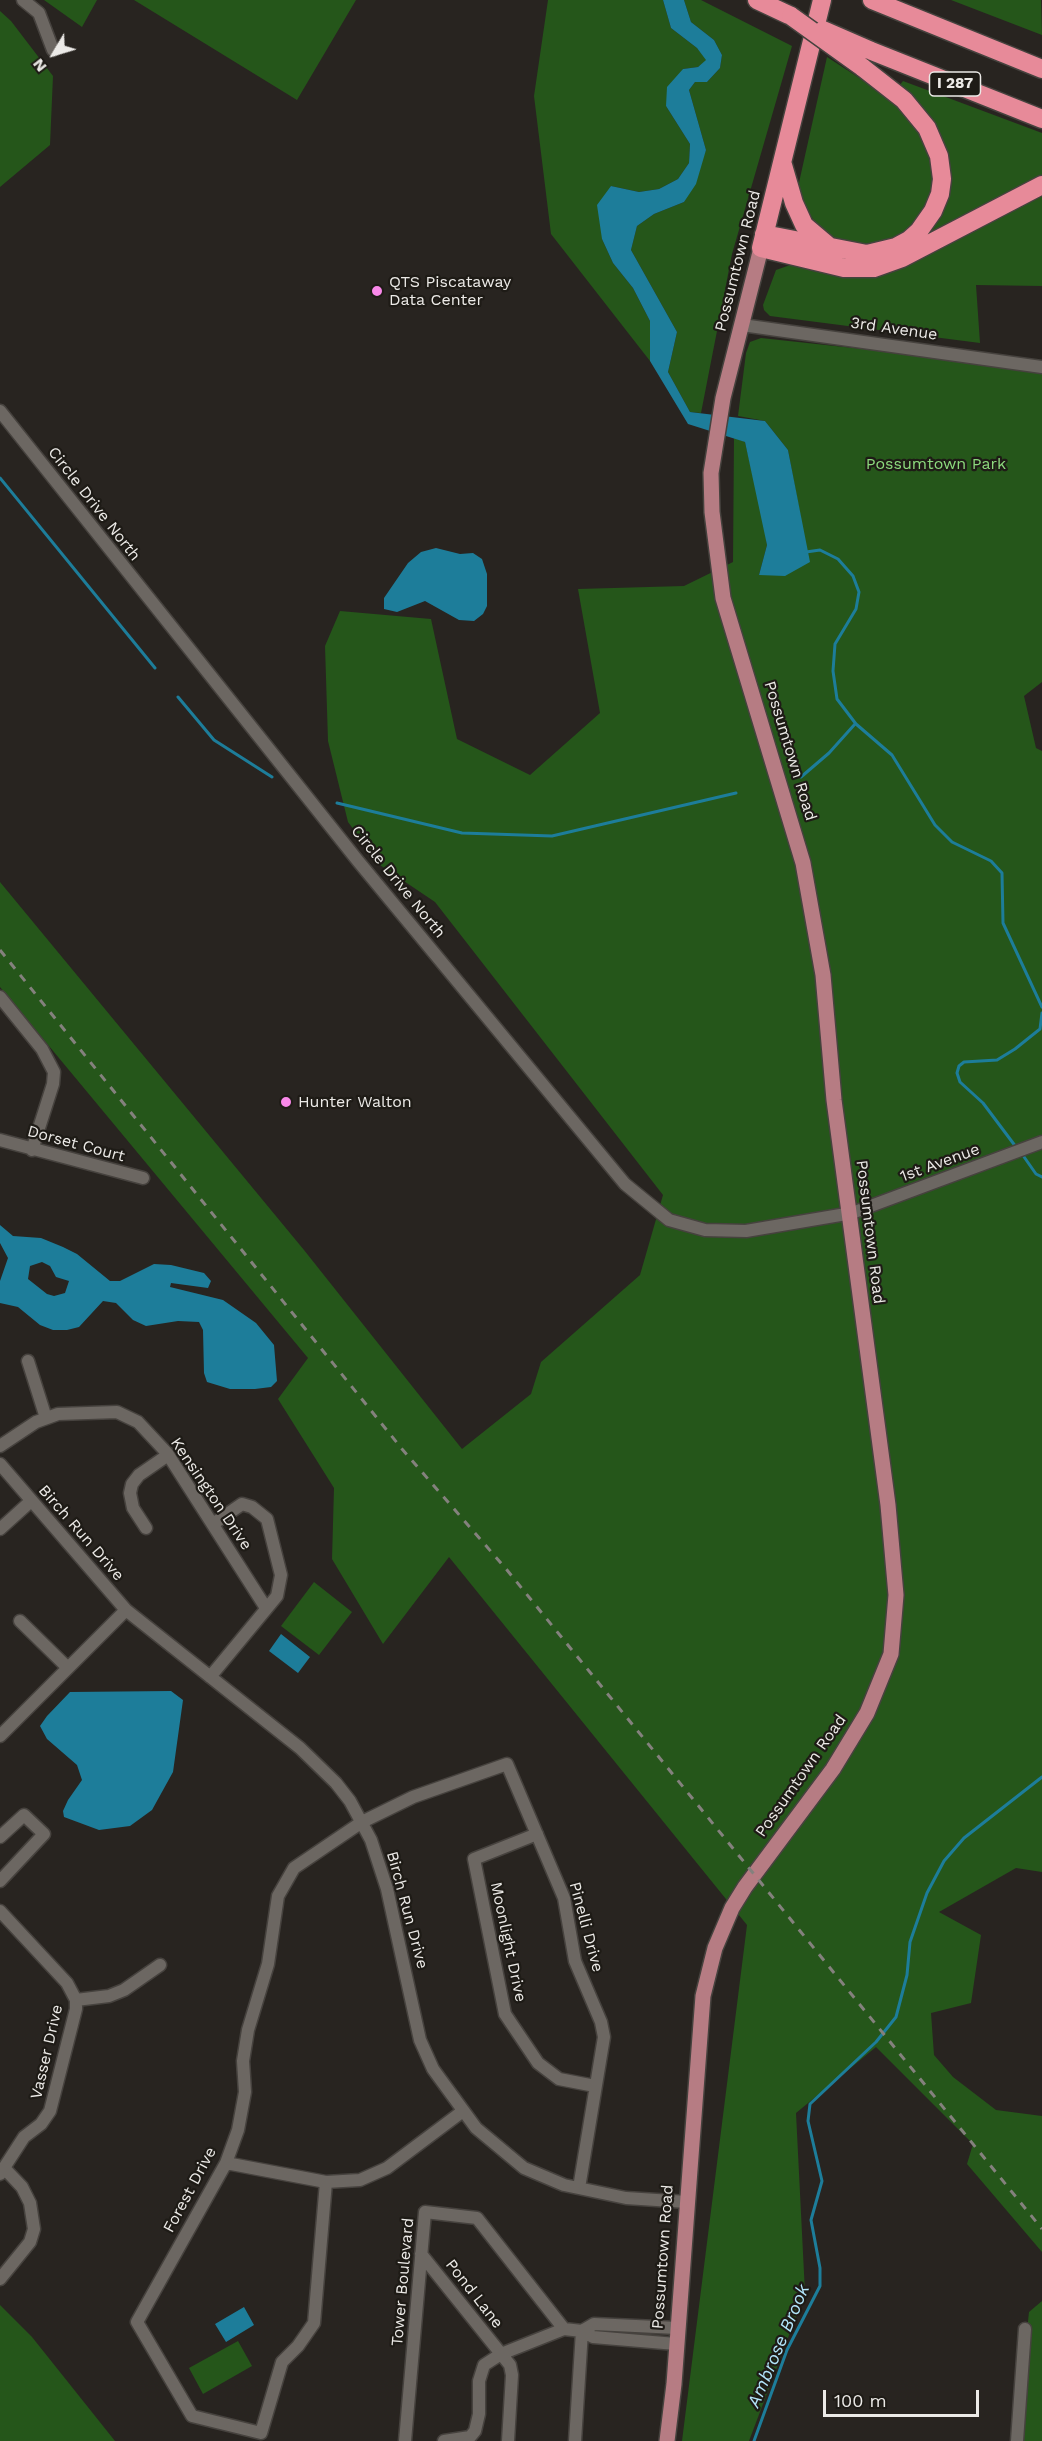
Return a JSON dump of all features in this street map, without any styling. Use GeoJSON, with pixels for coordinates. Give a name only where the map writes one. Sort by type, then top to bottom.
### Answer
{"type":"FeatureCollection","features":[{"type":"Feature","properties":{"kind":"highway","name":"Possumtown Road"},"geometry":{"type":"LineString","coordinates":[[763,241],[822,0]]}},
{"type":"Feature","properties":{"kind":"highway","name":"I 287"},"geometry":{"type":"LineString","coordinates":[[875,1],[1042,69]]}},
{"type":"Feature","properties":{"kind":"highway","name":"I 287"},"geometry":{"type":"LineString","coordinates":[[763,3],[869,50],[1042,119]]}},
{"type":"Feature","properties":{"kind":"highway"},"geometry":{"type":"LineString","coordinates":[[763,241],[867,255],[896,247],[909,240],[927,220],[940,194],[942,179],[939,156],[927,128],[904,100],[791,16]]}},
{"type":"Feature","properties":{"kind":"highway"},"geometry":{"type":"LineString","coordinates":[[783,164],[794,203],[804,225],[837,251]]}},
{"type":"Feature","properties":{"kind":"highway"},"geometry":{"type":"LineString","coordinates":[[763,241],[844,268],[874,268],[916,252],[1042,185]]}},
{"type":"Feature","properties":{"kind":"main road","name":"Possumtown Road"},"geometry":{"type":"LineString","coordinates":[[667,2441],[704,1996],[715,1948],[741,1893],[833,1769],[867,1713],[891,1654],[896,1594],[888,1505],[834,1100],[824,975],[803,863],[723,598],[712,512],[711,473],[723,398],[763,241]]}},
{"type":"Feature","properties":{"kind":"street"},"geometry":{"type":"LineString","coordinates":[[23,0],[39,13],[54,50]]}},
{"type":"Feature","properties":{"kind":"street","name":"3rd Avenue"},"geometry":{"type":"LineString","coordinates":[[742,325],[1042,367]]}},
{"type":"Feature","properties":{"kind":"street","name":"Circle Drive North"},"geometry":{"type":"LineString","coordinates":[[0,411],[358,861],[625,1184],[669,1220],[705,1230],[746,1231],[849,1214]]}},
{"type":"Feature","properties":{"kind":"street"},"geometry":{"type":"LineString","coordinates":[[0,997],[42,1049],[54,1072],[53,1084],[32,1150]]}},
{"type":"Feature","properties":{"kind":"street","name":"Dorset Court"},"geometry":{"type":"LineString","coordinates":[[0,1140],[143,1178]]}},
{"type":"Feature","properties":{"kind":"street","name":"1st Avenue"},"geometry":{"type":"LineString","coordinates":[[849,1214],[1042,1142]]}},
{"type":"Feature","properties":{"kind":"street"},"geometry":{"type":"LineString","coordinates":[[28,1361],[46,1418]]}},
{"type":"Feature","properties":{"kind":"street","name":"Kensington Drive"},"geometry":{"type":"LineString","coordinates":[[0,1446],[46,1418],[83,1412],[117,1412],[138,1422],[168,1455],[266,1608]]}},
{"type":"Feature","properties":{"kind":"street"},"geometry":{"type":"LineString","coordinates":[[147,1528],[133,1508],[130,1493],[132,1484],[139,1475],[168,1455]]}},
{"type":"Feature","properties":{"kind":"street","name":"Birch Run Drive"},"geometry":{"type":"LineString","coordinates":[[0,1464],[126,1610],[300,1749],[329,1776],[350,1801],[371,1840],[387,1889],[420,2040],[434,2069],[476,2128],[524,2168],[564,2184],[626,2198],[687,2202]]}},
{"type":"Feature","properties":{"kind":"street"},"geometry":{"type":"LineString","coordinates":[[0,1529],[31,1501]]}},
{"type":"Feature","properties":{"kind":"street"},"geometry":{"type":"LineString","coordinates":[[210,1677],[277,1596],[281,1575],[267,1519],[252,1507],[242,1504],[213,1524]]}},
{"type":"Feature","properties":{"kind":"street"},"geometry":{"type":"LineString","coordinates":[[0,1736],[126,1610]]}},
{"type":"Feature","properties":{"kind":"street"},"geometry":{"type":"LineString","coordinates":[[20,1621],[68,1668]]}},
{"type":"Feature","properties":{"kind":"street","name":"Pinelli Drive"},"geometry":{"type":"LineString","coordinates":[[362,1822],[413,1797],[507,1764],[564,1898],[576,1961],[601,2022],[604,2037],[579,2188]]}},
{"type":"Feature","properties":{"kind":"street"},"geometry":{"type":"LineString","coordinates":[[0,1837],[24,1815],[44,1833],[42,1838],[0,1881]]}},
{"type":"Feature","properties":{"kind":"street","name":"Forest Drive"},"geometry":{"type":"LineString","coordinates":[[326,2182],[314,2323],[298,2346],[282,2362],[261,2433],[192,2416],[137,2322],[226,2163],[238,2130],[244,2092],[243,2061],[248,2030],[268,1964],[278,1896],[294,1868],[362,1822]]}},
{"type":"Feature","properties":{"kind":"street","name":"Moonlight Drive"},"geometry":{"type":"LineString","coordinates":[[537,1834],[474,1859],[505,2014],[538,2063],[559,2079],[596,2086]]}},
{"type":"Feature","properties":{"kind":"street","name":"Vasser Drive"},"geometry":{"type":"LineString","coordinates":[[0,1911],[67,1983],[76,2000],[76,2009],[50,2111],[41,2124],[24,2137],[2,2171]]}},
{"type":"Feature","properties":{"kind":"street"},"geometry":{"type":"LineString","coordinates":[[76,2000],[98,1999],[124,1990],[160,1965]]}},
{"type":"Feature","properties":{"kind":"street"},"geometry":{"type":"LineString","coordinates":[[226,2163],[326,2182],[360,2180],[387,2168],[463,2111]]}},
{"type":"Feature","properties":{"kind":"street"},"geometry":{"type":"LineString","coordinates":[[0,2279],[30,2242],[33,2229],[33,2215],[26,2195],[2,2171]]}},
{"type":"Feature","properties":{"kind":"street","name":"Tower Boulevard"},"geometry":{"type":"LineString","coordinates":[[405,2441],[425,2212],[477,2218],[564,2329]]}},
{"type":"Feature","properties":{"kind":"street","name":"Pond Lane"},"geometry":{"type":"LineString","coordinates":[[422,2254],[510,2365],[512,2376],[508,2441]]}},
{"type":"Feature","properties":{"kind":"street"},"geometry":{"type":"LineString","coordinates":[[582,2331],[594,2324],[677,2328]]}},
{"type":"Feature","properties":{"kind":"street"},"geometry":{"type":"LineString","coordinates":[[444,2441],[470,2437],[475,2431],[479,2381],[484,2366],[501,2354],[564,2329],[582,2331],[593,2337],[676,2344]]}},
{"type":"Feature","properties":{"kind":"street"},"geometry":{"type":"LineString","coordinates":[[1017,2441],[1025,2329]]}},
{"type":"Feature","properties":{"kind":"street"},"geometry":{"type":"LineString","coordinates":[[574,2441],[582,2331]]}},
{"type":"Feature","properties":{"kind":"green space"},"geometry":{"type":"Polygon","coordinates":[[[44,0],[97,0],[82,27],[44,0]]]}},
{"type":"Feature","properties":{"kind":"green space"},"geometry":{"type":"Polygon","coordinates":[[[134,0],[356,0],[297,100],[134,0]]]}},
{"type":"Feature","properties":{"kind":"green space"},"geometry":{"type":"Polygon","coordinates":[[[548,0],[663,0],[671,28],[697,48],[707,60],[698,67],[683,69],[666,106],[690,144],[689,163],[678,179],[659,189],[639,192],[611,186],[602,239],[613,263],[633,288],[650,321],[650,361],[551,234],[534,96],[548,0]]]}},
{"type":"Feature","properties":{"kind":"green space"},"geometry":{"type":"Polygon","coordinates":[[[684,0],[701,0],[792,46],[732,254],[701,413],[690,412],[668,372],[677,332],[631,250],[637,226],[654,214],[684,202],[706,150],[689,90],[695,82],[707,82],[720,68],[722,55],[714,40],[691,22],[684,0]]]}},
{"type":"Feature","properties":{"kind":"green space"},"geometry":{"type":"Polygon","coordinates":[[[951,0],[1041,0],[1042,35],[951,0]]]}},
{"type":"Feature","properties":{"kind":"green space"},"geometry":{"type":"Polygon","coordinates":[[[0,11],[11,21],[53,76],[50,145],[0,187],[0,11]]]}},
{"type":"Feature","properties":{"kind":"green space"},"geometry":{"type":"Polygon","coordinates":[[[827,57],[878,90],[914,119],[932,157],[934,181],[930,200],[918,221],[902,235],[886,243],[870,246],[844,244],[822,233],[807,210],[798,187],[827,57]]]}},
{"type":"Feature","properties":{"kind":"green space"},"geometry":{"type":"Polygon","coordinates":[[[903,81],[1042,133],[1042,180],[925,239],[948,176],[899,86],[903,81]]]}},
{"type":"Feature","properties":{"kind":"green space"},"geometry":{"type":"Polygon","coordinates":[[[1042,194],[1042,286],[976,285],[980,343],[770,316],[764,310],[763,305],[776,270],[793,264],[863,276],[1042,194]]]}},
{"type":"Feature","properties":{"kind":"green space","name":"Possumtown Park"},"geometry":{"type":"Polygon","coordinates":[[[761,338],[909,354],[1042,373],[1042,682],[1024,696],[1036,748],[1042,751],[1042,1872],[1016,1868],[939,1912],[981,1935],[971,2003],[931,2013],[934,2055],[953,2077],[996,2110],[1042,2116],[1042,2252],[967,2164],[973,2144],[876,2047],[796,2113],[805,2293],[749,2441],[682,2441],[747,1925],[449,1557],[383,1644],[332,1559],[334,1488],[278,1399],[308,1358],[0,987],[0,882],[304,1250],[462,1449],[531,1394],[541,1362],[640,1275],[663,1195],[435,902],[380,865],[348,822],[328,741],[325,646],[340,611],[431,619],[457,739],[530,775],[600,713],[578,589],[684,586],[733,562],[734,438],[745,442],[764,523],[767,545],[759,575],[801,519],[788,450],[765,421],[738,416],[746,353],[750,342],[761,338]]]}},
{"type":"Feature","properties":{"kind":"green space"},"geometry":{"type":"Polygon","coordinates":[[[314,1582],[352,1612],[319,1655],[281,1626],[314,1582]]]}},
{"type":"Feature","properties":{"kind":"green space"},"geometry":{"type":"Polygon","coordinates":[[[1042,2301],[1042,2441],[1015,2441],[1029,2312],[1042,2301]]]}},
{"type":"Feature","properties":{"kind":"green space"},"geometry":{"type":"Polygon","coordinates":[[[0,2305],[32,2337],[115,2441],[0,2441],[0,2305]]]}},
{"type":"Feature","properties":{"kind":"green space"},"geometry":{"type":"Polygon","coordinates":[[[238,2341],[252,2366],[203,2394],[189,2368],[238,2341]]]}},
{"type":"Feature","properties":{"kind":"water"},"geometry":{"type":"Polygon","coordinates":[[[663,0],[684,0],[691,22],[714,40],[722,55],[720,68],[707,82],[695,82],[689,90],[706,150],[696,184],[684,202],[654,214],[637,226],[631,250],[677,332],[668,372],[690,412],[765,421],[788,450],[810,562],[785,576],[759,575],[767,545],[745,442],[688,424],[650,361],[650,321],[633,288],[613,263],[602,239],[597,205],[611,186],[639,192],[659,189],[678,179],[689,163],[690,144],[666,106],[667,87],[683,69],[698,67],[706,60],[697,48],[671,28],[663,0]]]}},
{"type":"Feature","properties":{"kind":"water"},"geometry":{"type":"Polygon","coordinates":[[[436,548],[460,554],[473,553],[482,559],[487,574],[487,606],[483,614],[474,621],[459,620],[425,601],[397,612],[384,609],[384,598],[408,563],[421,552],[436,548]]]}},
{"type":"Feature","properties":{"kind":"water"},"geometry":{"type":"Polygon","coordinates":[[[0,1225],[13,1236],[41,1238],[77,1254],[110,1281],[120,1281],[154,1264],[171,1265],[204,1273],[211,1281],[208,1288],[171,1283],[170,1287],[223,1300],[256,1323],[274,1345],[277,1381],[271,1387],[255,1389],[230,1389],[207,1382],[204,1373],[203,1330],[199,1322],[178,1321],[146,1326],[133,1320],[116,1303],[103,1301],[79,1327],[53,1330],[40,1325],[18,1307],[0,1303],[0,1281],[8,1258],[0,1243],[0,1225]],[[42,1262],[30,1266],[28,1279],[47,1294],[54,1296],[65,1293],[69,1281],[56,1277],[50,1266],[42,1262]]]}},
{"type":"Feature","properties":{"kind":"water"},"geometry":{"type":"Polygon","coordinates":[[[281,1634],[310,1657],[298,1673],[269,1651],[281,1634]]]}},
{"type":"Feature","properties":{"kind":"water"},"geometry":{"type":"Polygon","coordinates":[[[171,1691],[183,1700],[173,1772],[152,1810],[130,1826],[99,1830],[64,1817],[63,1811],[68,1800],[82,1780],[77,1765],[47,1739],[40,1726],[47,1716],[70,1692],[171,1691]]]}},
{"type":"Feature","properties":{"kind":"water"},"geometry":{"type":"Polygon","coordinates":[[[244,2307],[254,2325],[226,2342],[215,2324],[244,2307]]]}},
{"type":"Feature","properties":{"kind":"waterway"},"geometry":{"type":"LineString","coordinates":[[0,478],[155,668]]}},
{"type":"Feature","properties":{"kind":"waterway","name":"Ambrose Brook"},"geometry":{"type":"LineString","coordinates":[[806,552],[820,550],[838,559],[853,576],[859,592],[856,609],[835,644],[833,671],[837,699],[856,724],[892,755],[935,825],[952,842],[991,861],[1002,873],[1003,923],[1042,1007]]}},
{"type":"Feature","properties":{"kind":"waterway"},"geometry":{"type":"LineString","coordinates":[[178,697],[214,740],[272,777]]}},
{"type":"Feature","properties":{"kind":"waterway"},"geometry":{"type":"LineString","coordinates":[[801,777],[829,753],[855,724]]}},
{"type":"Feature","properties":{"kind":"waterway"},"geometry":{"type":"LineString","coordinates":[[337,803],[462,833],[552,836],[736,793]]}},
{"type":"Feature","properties":{"kind":"waterway","name":"Ambrose Brook"},"geometry":{"type":"LineString","coordinates":[[1016,1147],[983,1103],[960,1082],[957,1073],[959,1066],[964,1062],[997,1060],[1015,1049],[1040,1029],[1042,1013]]}},
{"type":"Feature","properties":{"kind":"waterway","name":"Ambrose Brook"},"geometry":{"type":"LineString","coordinates":[[1022,1154],[1036,1174],[1042,1177]]}},
{"type":"Feature","properties":{"kind":"waterway","name":"Ambrose Brook"},"geometry":{"type":"LineString","coordinates":[[754,2441],[787,2350],[820,2286],[820,2268],[811,2220],[822,2181],[808,2121],[810,2104],[876,2042],[896,2017],[907,1975],[910,1942],[927,1893],[944,1861],[964,1838],[1042,1777]]}},
{"type":"Feature","properties":{"kind":"railway"},"geometry":{"type":"LineString","coordinates":[[0,950],[402,1449],[507,1570],[1042,2229]]}},
{"type":"Feature","properties":{"kind":"place","name":"QTS Piscataway Data Center"},"geometry":{"type":"Point","coordinates":[377,291]}},
{"type":"Feature","properties":{"kind":"place","name":"Hunter Walton"},"geometry":{"type":"Point","coordinates":[286,1102]}}]}
